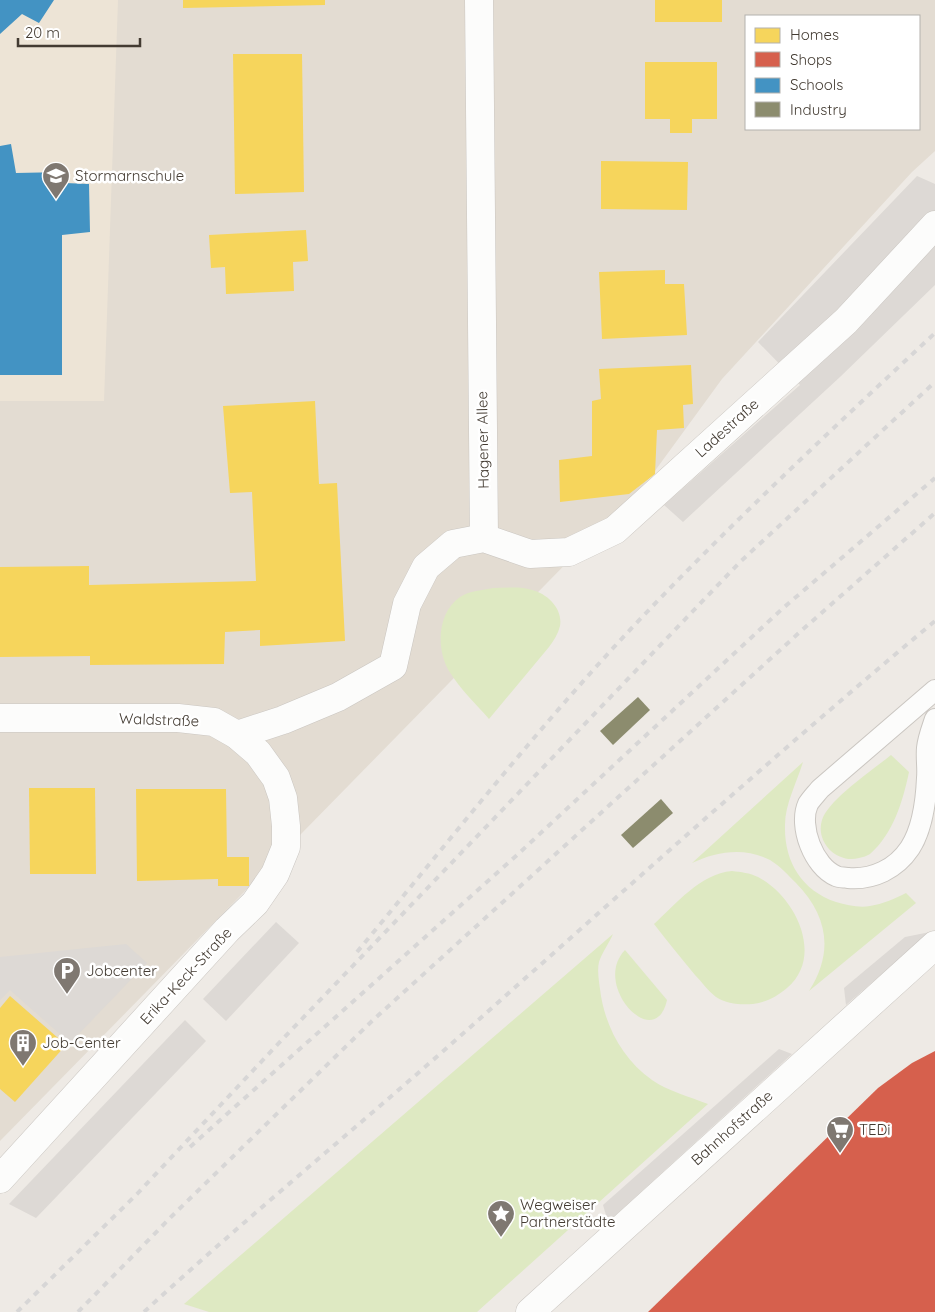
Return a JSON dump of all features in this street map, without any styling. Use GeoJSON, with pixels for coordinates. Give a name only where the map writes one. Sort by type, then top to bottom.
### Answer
{"type":"FeatureCollection","features":[{"type":"Feature","properties":{"kind":"street","name":"Hagener Allee"},"geometry":{"type":"LineString","coordinates":[[479,0],[484,538]]}},
{"type":"Feature","properties":{"kind":"street","name":"Ladestraße"},"geometry":{"type":"LineString","coordinates":[[484,538],[530,554],[569,552],[615,530],[846,321],[935,225]]}},
{"type":"Feature","properties":{"kind":"street"},"geometry":{"type":"LineString","coordinates":[[237,735],[284,720],[338,697],[393,666],[407,604],[426,567],[453,544],[484,538]]}},
{"type":"Feature","properties":{"kind":"street","name":"Waldstraße"},"geometry":{"type":"LineString","coordinates":[[0,718],[178,718],[214,722],[237,735],[258,753],[276,778],[283,798],[286,826]]}},
{"type":"Feature","properties":{"kind":"street","name":"Erika-Keck-Straße"},"geometry":{"type":"LineString","coordinates":[[0,1179],[228,930],[255,903],[275,874],[286,847],[286,826]]}},
{"type":"Feature","properties":{"kind":"street","name":"Bahnhofstraße"},"geometry":{"type":"LineString","coordinates":[[530,1312],[935,946]]}},
{"type":"Feature","properties":{"kind":"lane"},"geometry":{"type":"LineString","coordinates":[[935,690],[820,789],[808,805],[804,827],[810,847],[822,866],[837,877],[867,877],[884,872],[895,864],[910,848],[918,831],[925,808],[928,778],[927,748],[935,718]]}},
{"type":"Feature","properties":{"kind":"shaded area"},"geometry":{"type":"Polygon","coordinates":[[[0,0],[935,0],[935,151],[912,172],[722,379],[649,479],[0,1141],[0,0]]]}},
{"type":"Feature","properties":{"kind":"shaded area","name":"Stormarnschule"},"geometry":{"type":"Polygon","coordinates":[[[0,0],[118,0],[104,401],[0,401],[0,0]]]}},
{"type":"Feature","properties":{"kind":"shaded area"},"geometry":{"type":"Polygon","coordinates":[[[917,176],[935,184],[935,285],[840,377],[683,522],[664,505],[800,385],[758,342],[917,176]]]}},
{"type":"Feature","properties":{"kind":"shaded area"},"geometry":{"type":"Polygon","coordinates":[[[276,922],[299,943],[226,1021],[203,999],[276,922]]]}},
{"type":"Feature","properties":{"kind":"shaded area"},"geometry":{"type":"Polygon","coordinates":[[[930,932],[846,1005],[844,988],[905,937],[930,932]]]}},
{"type":"Feature","properties":{"kind":"shaded area","name":"Jobcenter"},"geometry":{"type":"Polygon","coordinates":[[[126,944],[147,963],[70,1043],[10,990],[0,1000],[0,957],[126,944]]]}},
{"type":"Feature","properties":{"kind":"shaded area"},"geometry":{"type":"Polygon","coordinates":[[[185,1020],[206,1041],[36,1218],[9,1204],[185,1020]]]}},
{"type":"Feature","properties":{"kind":"shaded area"},"geometry":{"type":"Polygon","coordinates":[[[779,1049],[792,1054],[608,1222],[603,1205],[779,1049]]]}},
{"type":"Feature","properties":{"kind":"green space"},"geometry":{"type":"Polygon","coordinates":[[[493,588],[523,588],[544,595],[557,608],[560,626],[549,647],[489,719],[449,671],[442,652],[441,632],[447,612],[460,597],[472,592],[493,588]]]}},
{"type":"Feature","properties":{"kind":"green space"},"geometry":{"type":"Polygon","coordinates":[[[891,755],[909,772],[904,794],[891,827],[878,846],[869,855],[851,859],[843,858],[830,850],[825,843],[822,836],[822,820],[826,812],[842,794],[891,755]]]}},
{"type":"Feature","properties":{"kind":"green space"},"geometry":{"type":"Polygon","coordinates":[[[803,762],[789,801],[785,838],[791,862],[804,882],[824,897],[849,905],[862,907],[875,905],[906,893],[916,903],[809,991],[817,977],[822,962],[824,935],[821,921],[815,908],[796,883],[774,862],[751,853],[721,853],[692,863],[803,762]]]}},
{"type":"Feature","properties":{"kind":"green space"},"geometry":{"type":"Polygon","coordinates":[[[732,871],[758,877],[783,898],[801,928],[804,944],[804,960],[798,975],[787,988],[771,999],[753,1004],[734,1004],[716,997],[695,975],[654,924],[699,884],[720,873],[732,871]]]}},
{"type":"Feature","properties":{"kind":"green space"},"geometry":{"type":"Polygon","coordinates":[[[613,934],[600,959],[598,972],[602,1002],[616,1040],[632,1062],[652,1080],[672,1091],[708,1104],[477,1312],[209,1312],[184,1304],[613,934]]]}},
{"type":"Feature","properties":{"kind":"green space"},"geometry":{"type":"Polygon","coordinates":[[[625,950],[667,1000],[660,1015],[651,1020],[639,1017],[629,1008],[620,995],[616,980],[617,964],[625,950]]]}},
{"type":"Feature","properties":{"kind":"building: Homes"},"geometry":{"type":"Polygon","coordinates":[[[183,0],[325,0],[325,5],[183,8],[183,0]]]}},
{"type":"Feature","properties":{"kind":"building: Homes"},"geometry":{"type":"Polygon","coordinates":[[[655,0],[722,0],[722,22],[655,22],[655,0]]]}},
{"type":"Feature","properties":{"kind":"building: Homes"},"geometry":{"type":"Polygon","coordinates":[[[233,54],[302,54],[304,192],[235,194],[233,54]]]}},
{"type":"Feature","properties":{"kind":"building: Homes"},"geometry":{"type":"Polygon","coordinates":[[[645,62],[717,62],[717,119],[692,119],[692,133],[670,133],[670,119],[645,119],[645,62]]]}},
{"type":"Feature","properties":{"kind":"building: Homes"},"geometry":{"type":"Polygon","coordinates":[[[601,161],[688,162],[687,210],[601,209],[601,161]]]}},
{"type":"Feature","properties":{"kind":"building: Homes"},"geometry":{"type":"Polygon","coordinates":[[[306,230],[308,261],[293,262],[294,291],[226,294],[225,267],[211,268],[209,235],[306,230]]]}},
{"type":"Feature","properties":{"kind":"building: Homes"},"geometry":{"type":"Polygon","coordinates":[[[665,270],[665,284],[684,284],[687,335],[602,339],[599,272],[665,270]]]}},
{"type":"Feature","properties":{"kind":"building: Homes"},"geometry":{"type":"Polygon","coordinates":[[[691,365],[693,404],[683,405],[684,428],[657,430],[655,474],[629,494],[560,502],[559,460],[592,456],[592,401],[601,399],[599,369],[691,365]]]}},
{"type":"Feature","properties":{"kind":"building: Homes"},"geometry":{"type":"Polygon","coordinates":[[[315,401],[319,484],[337,483],[345,641],[260,646],[260,630],[225,632],[224,664],[90,665],[90,656],[0,657],[0,567],[89,566],[89,585],[256,581],[252,492],[230,493],[223,406],[315,401]]]}},
{"type":"Feature","properties":{"kind":"building: Homes"},"geometry":{"type":"Polygon","coordinates":[[[29,788],[95,788],[96,874],[30,874],[29,788]]]}},
{"type":"Feature","properties":{"kind":"building: Homes"},"geometry":{"type":"Polygon","coordinates":[[[136,789],[226,789],[227,857],[249,857],[249,886],[218,886],[218,879],[137,881],[136,789]]]}},
{"type":"Feature","properties":{"kind":"building: Homes","name":"Job-Center"},"geometry":{"type":"Polygon","coordinates":[[[10,996],[66,1045],[15,1102],[0,1089],[0,1008],[10,996]]]}},
{"type":"Feature","properties":{"kind":"building: Shops"},"geometry":{"type":"Polygon","coordinates":[[[935,1051],[935,1312],[648,1312],[878,1088],[912,1063],[935,1051]]]}},
{"type":"Feature","properties":{"kind":"building: Schools"},"geometry":{"type":"Polygon","coordinates":[[[0,0],[54,0],[39,23],[22,14],[0,34],[0,0]]]}},
{"type":"Feature","properties":{"kind":"building: Schools"},"geometry":{"type":"Polygon","coordinates":[[[11,144],[16,173],[64,172],[65,183],[89,184],[90,232],[62,235],[62,375],[0,375],[0,146],[11,144]]]}},
{"type":"Feature","properties":{"kind":"building: Industry"},"geometry":{"type":"Polygon","coordinates":[[[638,697],[650,710],[613,745],[600,731],[638,697]]]}},
{"type":"Feature","properties":{"kind":"building: Industry"},"geometry":{"type":"Polygon","coordinates":[[[661,799],[673,813],[633,848],[621,835],[661,799]]]}},
{"type":"Feature","properties":{"kind":"railway"},"geometry":{"type":"LineString","coordinates":[[357,952],[523,751],[627,633],[740,518],[935,333]]}},
{"type":"Feature","properties":{"kind":"railway"},"geometry":{"type":"LineString","coordinates":[[17,1312],[137,1194],[276,1046],[740,562],[935,382]]}},
{"type":"Feature","properties":{"kind":"railway"},"geometry":{"type":"LineString","coordinates":[[190,1147],[516,856],[782,609],[935,478]]}},
{"type":"Feature","properties":{"kind":"railway"},"geometry":{"type":"LineString","coordinates":[[78,1312],[172,1216],[372,1021],[801,631],[935,513]]}},
{"type":"Feature","properties":{"kind":"railway"},"geometry":{"type":"LineString","coordinates":[[144,1312],[221,1242],[458,1038],[755,775],[935,621]]}},
{"type":"Feature","properties":{"kind":"place","name":"Stormarnschule"},"geometry":{"type":"Point","coordinates":[56,200]}},
{"type":"Feature","properties":{"kind":"place","name":"Jobcenter"},"geometry":{"type":"Point","coordinates":[67,995]}},
{"type":"Feature","properties":{"kind":"place","name":"Job-Center"},"geometry":{"type":"Point","coordinates":[23,1067]}},
{"type":"Feature","properties":{"kind":"place","name":"TEDi"},"geometry":{"type":"Point","coordinates":[840,1154]}},
{"type":"Feature","properties":{"kind":"place","name":"Wegweiser Partnerstädte"},"geometry":{"type":"Point","coordinates":[501,1238]}}]}
